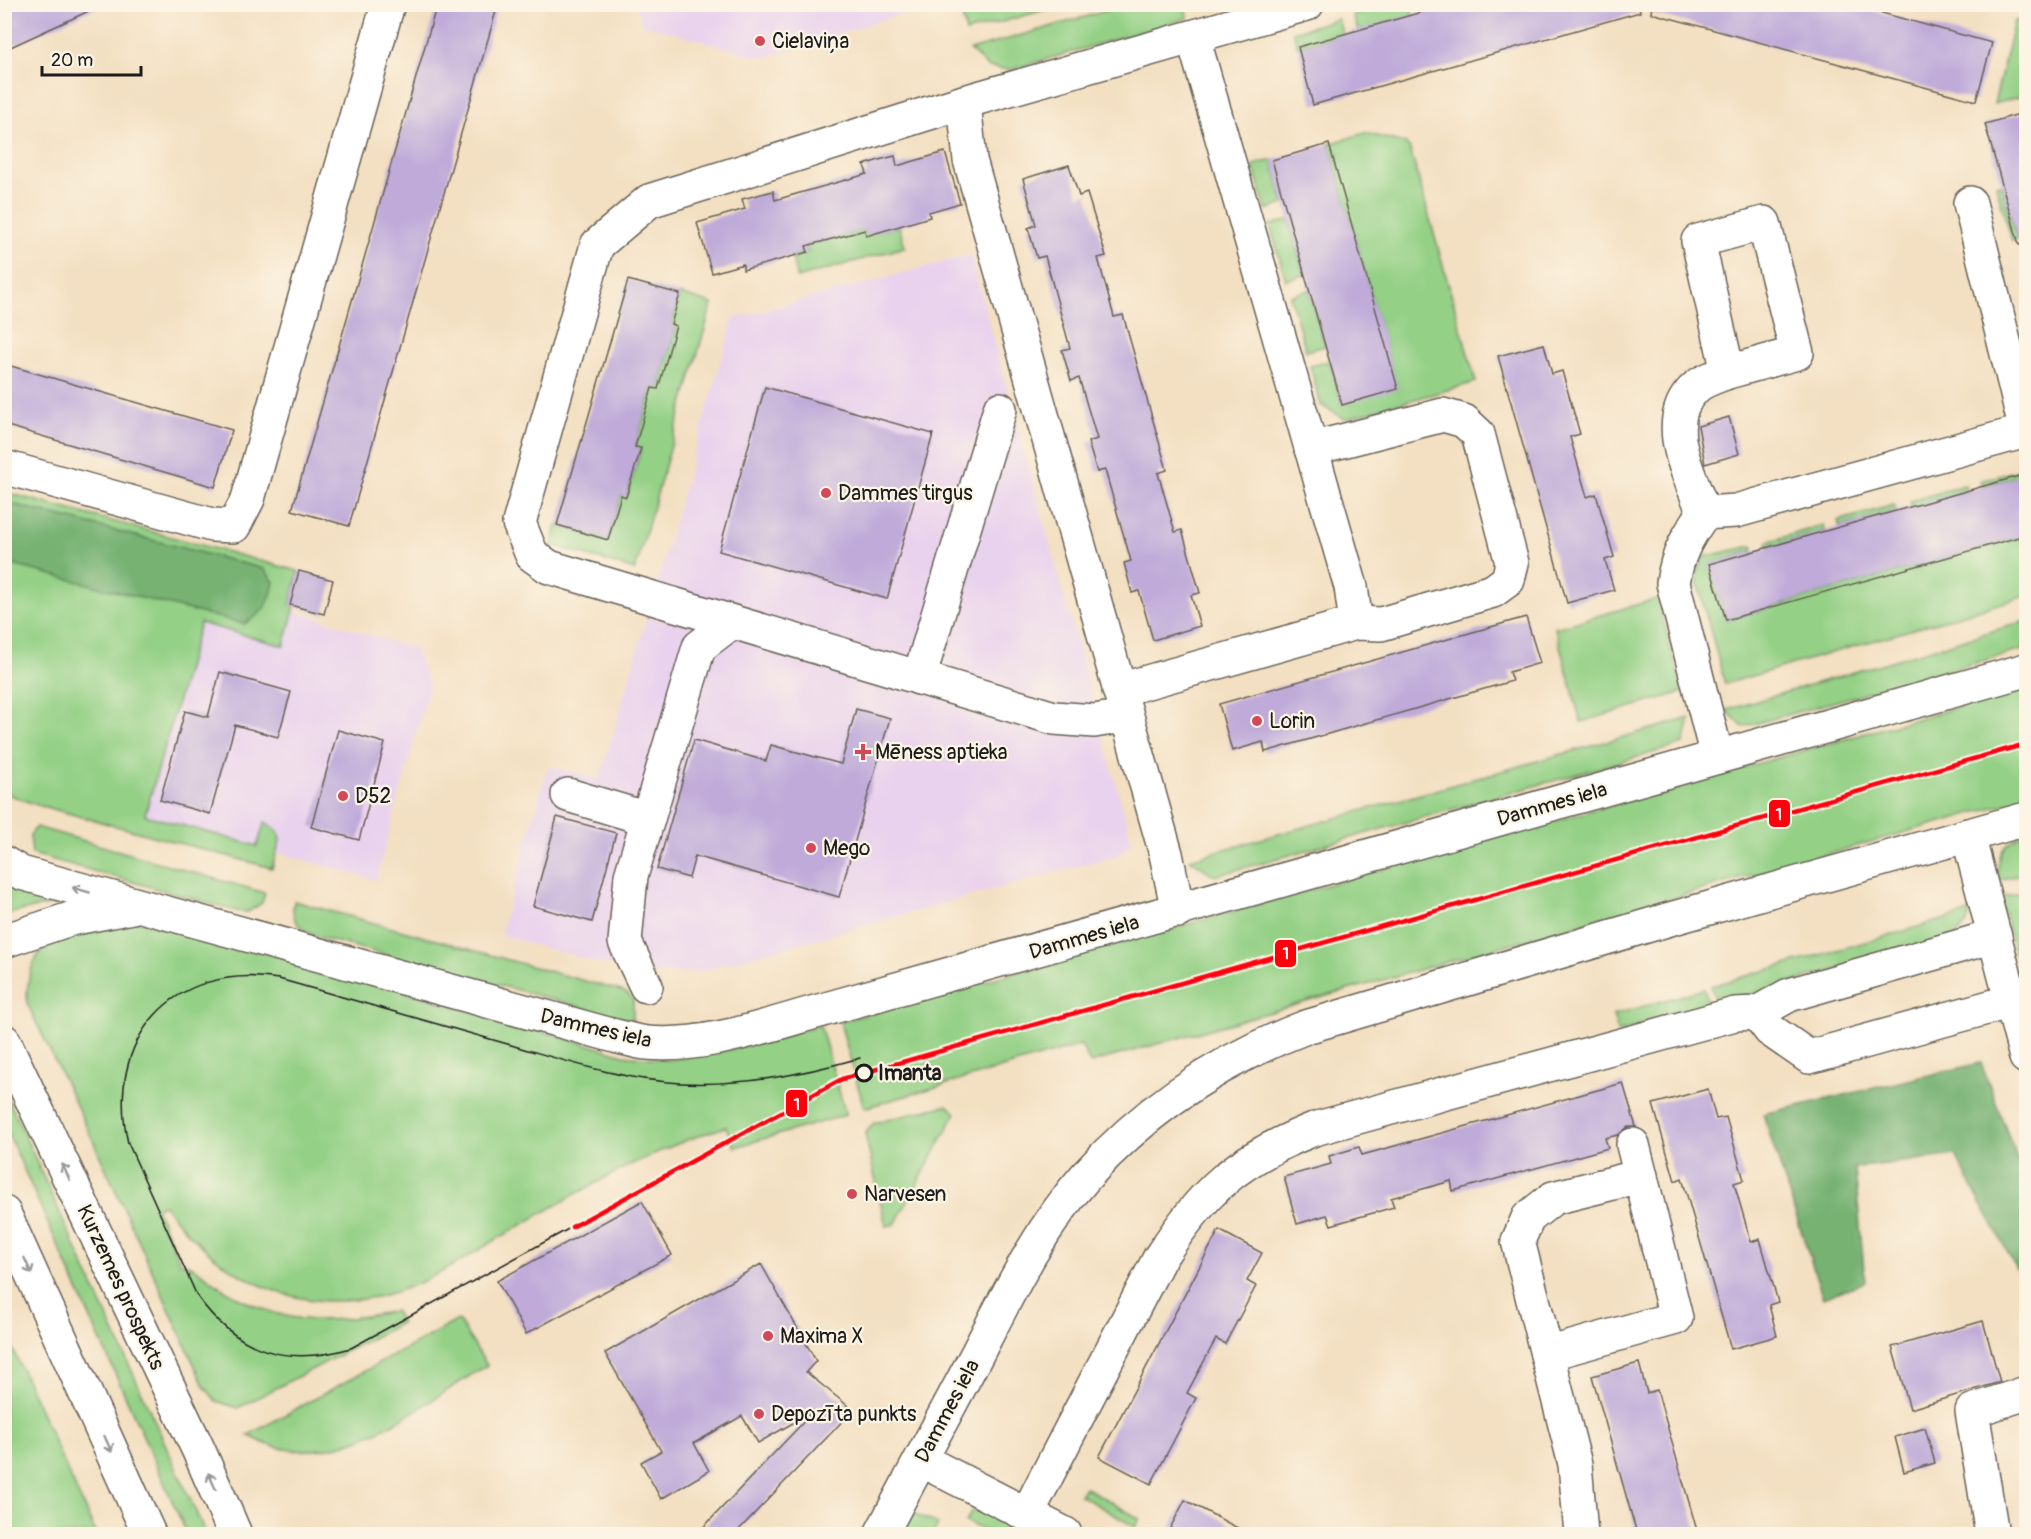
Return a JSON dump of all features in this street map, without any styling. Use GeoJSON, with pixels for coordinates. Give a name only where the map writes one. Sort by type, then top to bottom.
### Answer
{"type":"FeatureCollection","features":[{"type":"Feature","properties":{"kind":"street"},"geometry":{"type":"LineString","coordinates":[[4,467],[212,525],[234,526],[248,499],[388,4]]}},
{"type":"Feature","properties":{"kind":"street"},"geometry":{"type":"LineString","coordinates":[[1307,4],[964,102],[649,201],[597,245],[519,523],[532,555],[549,567],[1054,718],[1094,721],[1122,703],[1356,622],[1381,624],[1493,591],[1508,580],[1512,563],[1478,434],[1464,421],[1443,415],[1311,449]]}},
{"type":"Feature","properties":{"kind":"street"},"geometry":{"type":"LineString","coordinates":[[1193,37],[1351,587],[1356,622]]}},
{"type":"Feature","properties":{"kind":"street"},"geometry":{"type":"LineString","coordinates":[[964,102],[970,160],[1166,854],[1178,911]]}},
{"type":"Feature","properties":{"kind":"street"},"geometry":{"type":"LineString","coordinates":[[1704,513],[1736,511],[2026,431],[1970,203]]}},
{"type":"Feature","properties":{"kind":"street"},"geometry":{"type":"LineString","coordinates":[[1704,513],[1677,436],[1679,416],[1686,397],[1697,386],[1728,372]]}},
{"type":"Feature","properties":{"kind":"street"},"geometry":{"type":"LineString","coordinates":[[919,678],[1000,409]]}},
{"type":"Feature","properties":{"kind":"street"},"geometry":{"type":"LineString","coordinates":[[1704,513],[1684,541],[1676,562],[1673,583],[1717,757]]}},
{"type":"Feature","properties":{"kind":"street"},"geometry":{"type":"LineString","coordinates":[[646,986],[625,942],[631,876],[699,647],[732,622]]}},
{"type":"Feature","properties":{"kind":"street","name":"Dammes iela"},"geometry":{"type":"LineString","coordinates":[[4,863],[21,873],[137,906],[646,1043],[677,1043],[741,1032],[1178,911],[2026,670]]}},
{"type":"Feature","properties":{"kind":"street"},"geometry":{"type":"LineString","coordinates":[[568,795],[648,819]]}},
{"type":"Feature","properties":{"kind":"street","name":"Dammes iela"},"geometry":{"type":"LineString","coordinates":[[881,1534],[1015,1281],[1048,1227],[1086,1176],[1125,1138],[1164,1104],[1211,1071],[1260,1045],[1306,1027],[1670,918],[2026,819]]}},
{"type":"Feature","properties":{"kind":"street"},"geometry":{"type":"LineString","coordinates":[[1968,835],[2026,1057]]}},
{"type":"Feature","properties":{"kind":"street","name":"Dammes iela"},"geometry":{"type":"LineString","coordinates":[[4,941],[70,919],[137,906]]}},
{"type":"Feature","properties":{"kind":"street"},"geometry":{"type":"LineString","coordinates":[[1027,1514],[1159,1259],[1196,1206],[1237,1167],[1273,1146],[1314,1129],[1735,1014],[1757,1013],[1789,994],[1995,936]]}},
{"type":"Feature","properties":{"kind":"street"},"geometry":{"type":"LineString","coordinates":[[1757,1013],[1770,1030],[1809,1057],[2012,1001]]}},
{"type":"Feature","properties":{"kind":"street","name":"Kurzemes prospekts"},"geometry":{"type":"LineString","coordinates":[[4,1041],[194,1441],[235,1534]]}},
{"type":"Feature","properties":{"kind":"street"},"geometry":{"type":"LineString","coordinates":[[1547,1354],[1676,1318],[1637,1160],[1553,1198],[1528,1218],[1518,1241],[1575,1464],[1581,1534]]}},
{"type":"Feature","properties":{"kind":"street"},"geometry":{"type":"LineString","coordinates":[[4,1213],[149,1534]]}},
{"type":"Feature","properties":{"kind":"street"},"geometry":{"type":"LineString","coordinates":[[1992,1534],[1972,1411],[2026,1393]]}},
{"type":"Feature","properties":{"kind":"street"},"geometry":{"type":"LineString","coordinates":[[921,1460],[1065,1534]]}},
{"type":"Feature","properties":{"kind":"shaded area","name":"Cielaviņa"},"geometry":{"type":"Polygon","coordinates":[[[636,4],[929,5],[763,58],[642,24],[636,4]]]}},
{"type":"Feature","properties":{"kind":"shaded area"},"geometry":{"type":"Polygon","coordinates":[[[970,255],[1132,842],[1121,854],[697,972],[657,973],[598,963],[500,935],[548,766],[600,779],[733,319],[970,255]]]}},
{"type":"Feature","properties":{"kind":"shaded area"},"geometry":{"type":"Polygon","coordinates":[[[294,611],[415,649],[429,686],[376,880],[145,815],[200,623],[284,646],[294,611]]]}},
{"type":"Feature","properties":{"kind":"green space"},"geometry":{"type":"Polygon","coordinates":[[[959,4],[1063,4],[1063,5],[966,32],[959,4]]]}},
{"type":"Feature","properties":{"kind":"green space"},"geometry":{"type":"Polygon","coordinates":[[[1391,4],[1410,5],[1413,15],[1358,31],[1353,15],[1391,4]]]}},
{"type":"Feature","properties":{"kind":"green space"},"geometry":{"type":"Polygon","coordinates":[[[1126,5],[1184,5],[1188,18],[1010,70],[988,67],[970,50],[1126,5]]]}},
{"type":"Feature","properties":{"kind":"green space"},"geometry":{"type":"Polygon","coordinates":[[[1338,19],[1343,35],[1298,47],[1293,32],[1338,19]]]}},
{"type":"Feature","properties":{"kind":"green space"},"geometry":{"type":"Polygon","coordinates":[[[2026,19],[2026,95],[1994,104],[2014,21],[2026,19]]]}},
{"type":"Feature","properties":{"kind":"green space"},"geometry":{"type":"Polygon","coordinates":[[[1365,133],[1404,143],[1410,149],[1476,382],[1345,419],[1321,405],[1310,366],[1329,361],[1342,404],[1397,388],[1329,144],[1365,133]]]}},
{"type":"Feature","properties":{"kind":"green space"},"geometry":{"type":"Polygon","coordinates":[[[1272,160],[1284,204],[1266,210],[1253,165],[1272,160]]]}},
{"type":"Feature","properties":{"kind":"green space"},"geometry":{"type":"Polygon","coordinates":[[[2001,184],[2017,239],[2012,241],[1996,185],[2001,184]]]}},
{"type":"Feature","properties":{"kind":"green space"},"geometry":{"type":"Polygon","coordinates":[[[1289,220],[1304,275],[1286,280],[1270,225],[1289,220]]]}},
{"type":"Feature","properties":{"kind":"green space"},"geometry":{"type":"Polygon","coordinates":[[[899,226],[905,247],[797,278],[792,257],[808,252],[806,246],[865,230],[866,235],[899,226]]]}},
{"type":"Feature","properties":{"kind":"green space"},"geometry":{"type":"Polygon","coordinates":[[[1309,290],[1325,346],[1306,351],[1290,296],[1309,290]]]}},
{"type":"Feature","properties":{"kind":"green space"},"geometry":{"type":"Polygon","coordinates":[[[680,294],[712,304],[635,570],[552,545],[557,525],[608,540],[621,495],[627,496],[641,449],[635,447],[652,388],[658,389],[676,327],[671,324],[680,294]]]}},
{"type":"Feature","properties":{"kind":"green space"},"geometry":{"type":"Polygon","coordinates":[[[2026,468],[2026,474],[1982,486],[1980,481],[2026,468]]]}},
{"type":"Feature","properties":{"kind":"green space"},"geometry":{"type":"Polygon","coordinates":[[[1965,485],[1967,491],[1911,507],[1910,501],[1965,485]]]}},
{"type":"Feature","properties":{"kind":"green space"},"geometry":{"type":"Polygon","coordinates":[[[4,492],[298,571],[290,605],[295,606],[284,646],[200,623],[145,815],[257,846],[265,822],[278,831],[280,840],[272,868],[34,804],[5,793],[4,492]]]}},
{"type":"Feature","properties":{"kind":"green space"},"geometry":{"type":"Polygon","coordinates":[[[4,502],[264,569],[274,582],[270,596],[261,612],[244,624],[5,563],[4,502]]]}},
{"type":"Feature","properties":{"kind":"green space"},"geometry":{"type":"Polygon","coordinates":[[[1894,505],[1896,511],[1840,527],[1838,521],[1894,505]]]}},
{"type":"Feature","properties":{"kind":"green space"},"geometry":{"type":"Polygon","coordinates":[[[1823,525],[1825,531],[1769,547],[1767,542],[1823,525]]]}},
{"type":"Feature","properties":{"kind":"green space"},"geometry":{"type":"Polygon","coordinates":[[[2026,535],[2026,596],[1725,684],[1696,577],[1703,557],[1752,546],[1753,551],[1710,564],[1726,620],[2026,535]]]}},
{"type":"Feature","properties":{"kind":"green space"},"geometry":{"type":"Polygon","coordinates":[[[1657,599],[1683,692],[1581,722],[1555,628],[1657,599]]]}},
{"type":"Feature","properties":{"kind":"green space"},"geometry":{"type":"Polygon","coordinates":[[[2026,621],[2026,649],[1743,727],[1726,710],[2026,621]]]}},
{"type":"Feature","properties":{"kind":"green space"},"geometry":{"type":"Polygon","coordinates":[[[2026,688],[2026,798],[1090,1063],[1081,1045],[864,1108],[840,1022],[2026,688]]]}},
{"type":"Feature","properties":{"kind":"green space"},"geometry":{"type":"Polygon","coordinates":[[[1690,718],[1684,744],[1215,876],[1190,859],[1690,718]]]}},
{"type":"Feature","properties":{"kind":"green space"},"geometry":{"type":"Polygon","coordinates":[[[36,827],[265,893],[262,903],[248,912],[237,911],[32,854],[30,835],[36,827]]]}},
{"type":"Feature","properties":{"kind":"green space"},"geometry":{"type":"Polygon","coordinates":[[[2026,834],[2026,873],[1997,881],[1998,864],[2002,851],[2011,841],[2026,834]]]}},
{"type":"Feature","properties":{"kind":"green space"},"geometry":{"type":"Polygon","coordinates":[[[5,883],[12,883],[75,900],[5,914],[5,883]]]}},
{"type":"Feature","properties":{"kind":"green space"},"geometry":{"type":"Polygon","coordinates":[[[2026,891],[2026,951],[2015,954],[2000,898],[2026,891]]]}},
{"type":"Feature","properties":{"kind":"green space"},"geometry":{"type":"Polygon","coordinates":[[[294,901],[625,992],[633,999],[633,1021],[315,936],[297,923],[293,913],[294,901]]]}},
{"type":"Feature","properties":{"kind":"green space"},"geometry":{"type":"Polygon","coordinates":[[[1970,912],[1967,923],[1957,935],[1717,1004],[1711,986],[1970,912]]]}},
{"type":"Feature","properties":{"kind":"green space"},"geometry":{"type":"Polygon","coordinates":[[[135,920],[331,970],[624,1055],[669,1060],[732,1049],[820,1025],[846,1115],[735,1147],[726,1127],[696,1137],[609,1176],[458,1263],[415,1285],[385,1295],[351,1300],[319,1300],[289,1295],[261,1285],[234,1271],[209,1253],[164,1205],[156,1208],[180,1262],[193,1267],[224,1289],[252,1304],[272,1312],[310,1320],[350,1318],[395,1311],[401,1323],[238,1408],[216,1401],[204,1386],[90,1134],[27,1003],[29,979],[35,960],[45,946],[75,930],[135,920]]]}},
{"type":"Feature","properties":{"kind":"green space"},"geometry":{"type":"Polygon","coordinates":[[[1704,989],[1709,1005],[1618,1032],[1613,1015],[1704,989]]]}},
{"type":"Feature","properties":{"kind":"green space"},"geometry":{"type":"Polygon","coordinates":[[[1981,1063],[2026,1182],[2026,1287],[1955,1155],[1855,1168],[1865,1282],[1823,1298],[1763,1114],[1981,1063]]]}},
{"type":"Feature","properties":{"kind":"green space"},"geometry":{"type":"Polygon","coordinates":[[[4,1090],[206,1534],[187,1534],[5,1127],[4,1090]]]}},
{"type":"Feature","properties":{"kind":"green space"},"geometry":{"type":"Polygon","coordinates":[[[947,1105],[956,1113],[895,1224],[886,1226],[865,1134],[874,1123],[947,1105]]]}},
{"type":"Feature","properties":{"kind":"green space"},"geometry":{"type":"Polygon","coordinates":[[[458,1320],[487,1365],[403,1418],[372,1434],[341,1445],[310,1450],[279,1448],[248,1435],[458,1320]]]}},
{"type":"Feature","properties":{"kind":"green space"},"geometry":{"type":"Polygon","coordinates":[[[5,1332],[96,1534],[5,1534],[5,1332]]]}},
{"type":"Feature","properties":{"kind":"green space"},"geometry":{"type":"Polygon","coordinates":[[[1085,1487],[1140,1519],[1135,1527],[1080,1495],[1085,1487]]]}},
{"type":"Feature","properties":{"kind":"green space"},"geometry":{"type":"Polygon","coordinates":[[[975,1505],[1030,1534],[990,1534],[966,1522],[975,1505]]]}},
{"type":"Feature","properties":{"kind":"green space"},"geometry":{"type":"Polygon","coordinates":[[[913,1513],[938,1524],[933,1534],[903,1534],[913,1513]]]}},
{"type":"Feature","properties":{"kind":"building"},"geometry":{"type":"Polygon","coordinates":[[[4,4],[104,4],[4,50],[4,4]]]}},
{"type":"Feature","properties":{"kind":"building"},"geometry":{"type":"Polygon","coordinates":[[[437,4],[498,4],[349,526],[292,510],[437,4]]]}},
{"type":"Feature","properties":{"kind":"building"},"geometry":{"type":"Polygon","coordinates":[[[1450,4],[1639,4],[1640,12],[1313,105],[1298,47],[1450,4]]]}},
{"type":"Feature","properties":{"kind":"building"},"geometry":{"type":"Polygon","coordinates":[[[1652,4],[1849,4],[1992,43],[1976,101],[1651,13],[1652,4]]]}},
{"type":"Feature","properties":{"kind":"building"},"geometry":{"type":"Polygon","coordinates":[[[2026,112],[2026,244],[2019,245],[1985,124],[2026,112]]]}},
{"type":"Feature","properties":{"kind":"building"},"geometry":{"type":"Polygon","coordinates":[[[1329,144],[1398,389],[1342,405],[1272,160],[1329,144]]]}},
{"type":"Feature","properties":{"kind":"building"},"geometry":{"type":"Polygon","coordinates":[[[945,152],[960,203],[929,212],[930,217],[866,236],[865,230],[806,246],[808,252],[743,270],[743,264],[712,273],[697,223],[745,209],[742,199],[773,191],[775,200],[867,174],[864,165],[879,160],[895,156],[897,166],[945,152]]]}},
{"type":"Feature","properties":{"kind":"building"},"geometry":{"type":"Polygon","coordinates":[[[1069,165],[1079,196],[1087,193],[1106,256],[1098,258],[1114,317],[1123,315],[1167,470],[1158,473],[1175,532],[1182,530],[1200,593],[1191,595],[1200,626],[1153,640],[1139,591],[1132,593],[1124,563],[1131,561],[1105,470],[1097,472],[1088,442],[1097,439],[1079,378],[1071,381],[1062,350],[1070,348],[1045,256],[1037,258],[1028,228],[1036,225],[1023,179],[1069,165]]]}},
{"type":"Feature","properties":{"kind":"building"},"geometry":{"type":"Polygon","coordinates":[[[628,280],[680,294],[671,324],[676,326],[658,389],[652,388],[635,447],[641,448],[626,497],[621,495],[608,540],[557,525],[628,280]]]}},
{"type":"Feature","properties":{"kind":"building"},"geometry":{"type":"Polygon","coordinates":[[[1544,344],[1552,374],[1562,371],[1580,434],[1570,437],[1587,497],[1596,494],[1614,557],[1605,560],[1614,590],[1567,603],[1498,356],[1544,344]]]}},
{"type":"Feature","properties":{"kind":"building"},"geometry":{"type":"Polygon","coordinates":[[[4,364],[232,430],[215,487],[4,425],[4,364]]]}},
{"type":"Feature","properties":{"kind":"building","name":"Dammes tirgus"},"geometry":{"type":"Polygon","coordinates":[[[765,387],[933,434],[887,599],[719,551],[765,387]]]}},
{"type":"Feature","properties":{"kind":"building"},"geometry":{"type":"Polygon","coordinates":[[[1729,417],[1739,454],[1705,464],[1698,426],[1729,417]]]}},
{"type":"Feature","properties":{"kind":"building"},"geometry":{"type":"Polygon","coordinates":[[[2026,474],[2026,535],[1726,620],[1709,564],[2026,474]]]}},
{"type":"Feature","properties":{"kind":"building"},"geometry":{"type":"Polygon","coordinates":[[[299,571],[333,580],[324,614],[290,605],[299,571]]]}},
{"type":"Feature","properties":{"kind":"building"},"geometry":{"type":"Polygon","coordinates":[[[1526,617],[1540,663],[1509,672],[1512,681],[1265,752],[1263,742],[1232,751],[1219,704],[1526,617]]]}},
{"type":"Feature","properties":{"kind":"building"},"geometry":{"type":"Polygon","coordinates":[[[220,672],[291,692],[278,737],[235,725],[210,814],[160,800],[185,711],[208,717],[220,672]]]}},
{"type":"Feature","properties":{"kind":"building"},"geometry":{"type":"Polygon","coordinates":[[[856,709],[890,718],[839,897],[695,856],[689,878],[657,869],[694,740],[766,761],[771,745],[841,764],[856,709]]]}},
{"type":"Feature","properties":{"kind":"building"},"geometry":{"type":"Polygon","coordinates":[[[338,730],[385,743],[359,840],[311,827],[338,730]]]}},
{"type":"Feature","properties":{"kind":"building"},"geometry":{"type":"Polygon","coordinates":[[[557,817],[616,833],[592,922],[533,906],[557,817]]]}},
{"type":"Feature","properties":{"kind":"building"},"geometry":{"type":"Polygon","coordinates":[[[1623,1083],[1636,1127],[1628,1127],[1618,1135],[1605,1138],[1608,1148],[1453,1191],[1451,1181],[1391,1198],[1394,1207],[1331,1225],[1327,1215],[1297,1224],[1284,1177],[1331,1164],[1329,1156],[1359,1147],[1362,1155],[1623,1083]]]}},
{"type":"Feature","properties":{"kind":"building"},"geometry":{"type":"Polygon","coordinates":[[[1708,1089],[1716,1119],[1726,1117],[1744,1180],[1734,1183],[1751,1242],[1760,1239],[1778,1302],[1769,1305],[1777,1336],[1731,1349],[1682,1178],[1675,1181],[1653,1104],[1708,1089]]]}},
{"type":"Feature","properties":{"kind":"building"},"geometry":{"type":"Polygon","coordinates":[[[642,1201],[672,1255],[526,1334],[497,1281],[642,1201]]]}},
{"type":"Feature","properties":{"kind":"building"},"geometry":{"type":"Polygon","coordinates":[[[1219,1230],[1262,1253],[1247,1281],[1256,1286],[1225,1344],[1216,1339],[1187,1393],[1196,1398],[1151,1484],[1099,1457],[1219,1230]]]}},
{"type":"Feature","properties":{"kind":"building"},"geometry":{"type":"Polygon","coordinates":[[[761,1264],[816,1361],[806,1372],[853,1410],[735,1534],[697,1534],[814,1411],[758,1443],[742,1416],[694,1443],[709,1471],[661,1499],[641,1462],[661,1451],[605,1353],[761,1264]]]}},
{"type":"Feature","properties":{"kind":"building"},"geometry":{"type":"Polygon","coordinates":[[[1983,1321],[2000,1382],[1910,1409],[1892,1347],[1983,1321]]]}},
{"type":"Feature","properties":{"kind":"building"},"geometry":{"type":"Polygon","coordinates":[[[1639,1363],[1647,1393],[1657,1390],[1698,1534],[1637,1534],[1592,1376],[1639,1363]]]}},
{"type":"Feature","properties":{"kind":"building"},"geometry":{"type":"Polygon","coordinates":[[[1925,1428],[1935,1463],[1904,1472],[1895,1437],[1925,1428]]]}},
{"type":"Feature","properties":{"kind":"building"},"geometry":{"type":"Polygon","coordinates":[[[1185,1500],[1249,1534],[1167,1534],[1185,1500]]]}},
{"type":"Feature","properties":{"kind":"tram line"},"geometry":{"type":"LineString","coordinates":[[572,1227],[351,1348],[327,1354],[284,1355],[246,1342],[212,1315],[197,1296],[128,1143],[123,1105],[127,1071],[137,1041],[155,1015],[178,996],[207,982],[241,977],[279,979],[574,1063],[616,1074],[659,1081],[680,1083],[749,1081],[815,1070],[860,1058]]}},
{"type":"Feature","properties":{"kind":"transit line","name":"1"},"geometry":{"type":"LineString","coordinates":[[572,1227],[842,1079],[2026,744]]}},
{"type":"Feature","properties":{"kind":"place","name":"Cielaviņa"},"geometry":{"type":"Point","coordinates":[760,41]}},
{"type":"Feature","properties":{"kind":"place","name":"Dammes tirgus"},"geometry":{"type":"Point","coordinates":[826,493]}},
{"type":"Feature","properties":{"kind":"place","name":"Lorin"},"geometry":{"type":"Point","coordinates":[1257,721]}},
{"type":"Feature","properties":{"kind":"place","name":"Mēness aptieka"},"geometry":{"type":"Point","coordinates":[863,752]}},
{"type":"Feature","properties":{"kind":"place","name":"D52"},"geometry":{"type":"Point","coordinates":[343,796]}},
{"type":"Feature","properties":{"kind":"place","name":"Mego"},"geometry":{"type":"Point","coordinates":[811,848]}},
{"type":"Feature","properties":{"kind":"place","name":"Imanta"},"geometry":{"type":"Point","coordinates":[864,1073]}},
{"type":"Feature","properties":{"kind":"place","name":"Narvesen"},"geometry":{"type":"Point","coordinates":[852,1194]}},
{"type":"Feature","properties":{"kind":"place","name":"Maxima X"},"geometry":{"type":"Point","coordinates":[768,1336]}},
{"type":"Feature","properties":{"kind":"place","name":"Depozīta punkts"},"geometry":{"type":"Point","coordinates":[759,1414]}}]}
